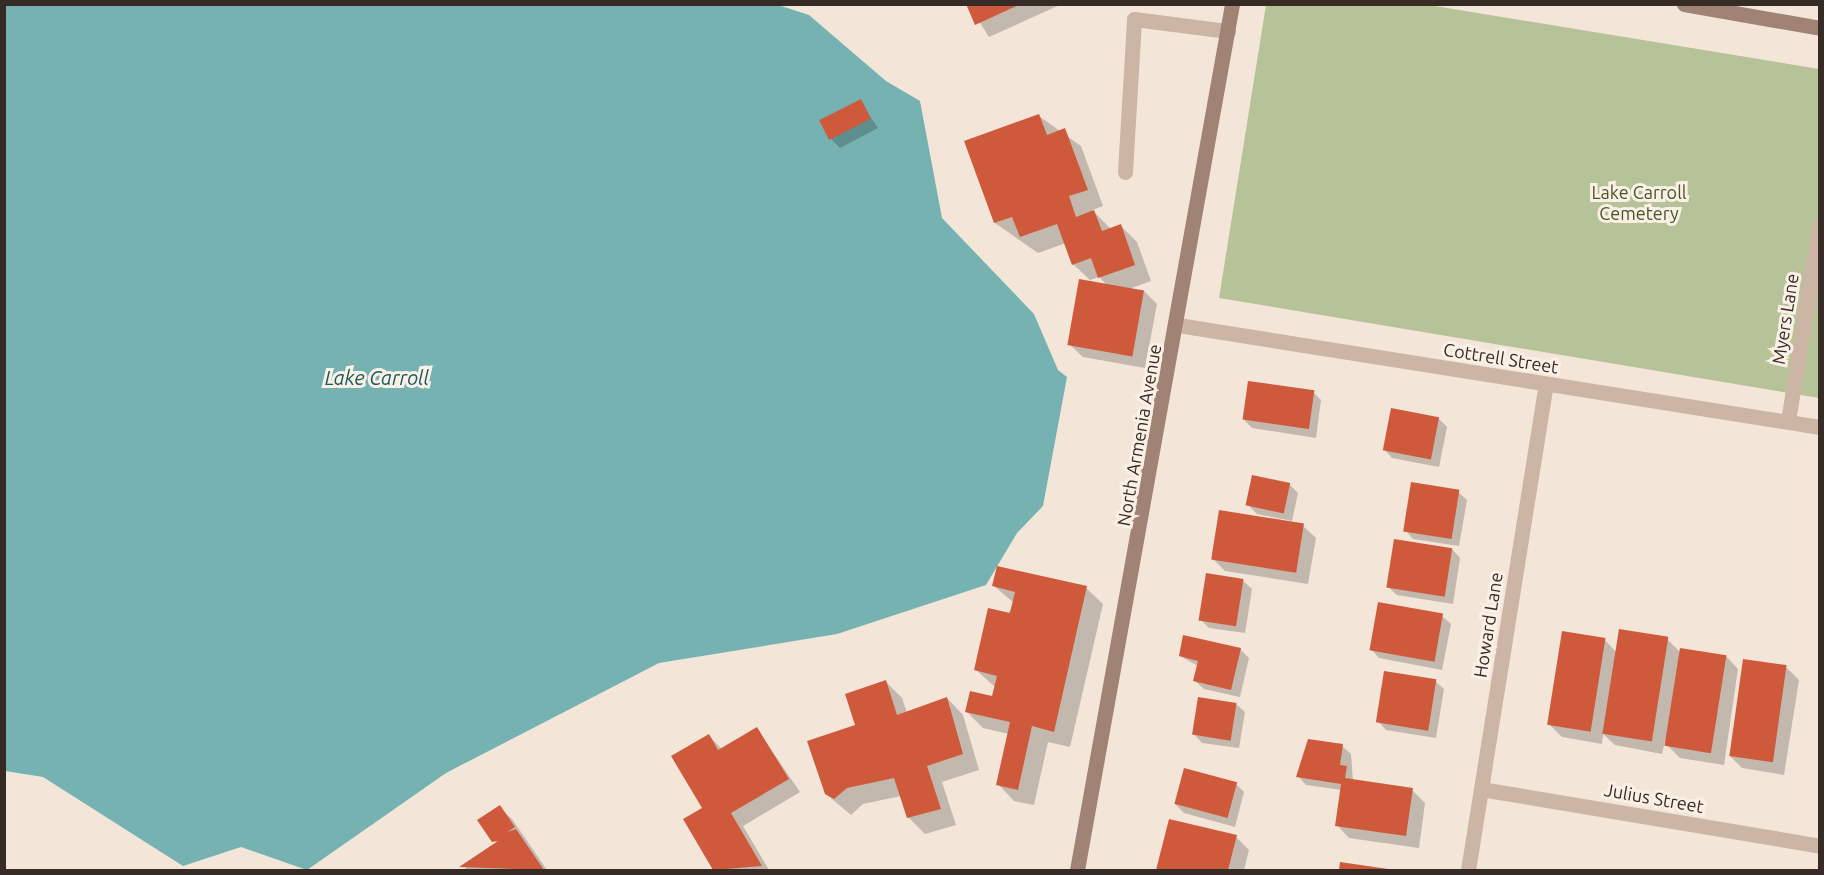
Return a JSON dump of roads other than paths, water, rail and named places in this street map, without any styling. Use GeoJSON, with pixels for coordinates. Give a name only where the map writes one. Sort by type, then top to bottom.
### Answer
{"type":"FeatureCollection","features":[{"type":"Feature","properties":{"kind":"main road","name":"North Armenia Avenue"},"geometry":{"type":"LineString","coordinates":[[1077,870],[1178,325],[1232,4]]}},
{"type":"Feature","properties":{"kind":"main road"},"geometry":{"type":"LineString","coordinates":[[1684,4],[1820,28]]}},
{"type":"Feature","properties":{"kind":"street"},"geometry":{"type":"LineString","coordinates":[[1125,172],[1134,19],[1228,31]]}},
{"type":"Feature","properties":{"kind":"street","name":"Myers Lane"},"geometry":{"type":"LineString","coordinates":[[1788,421],[1820,224]]}},
{"type":"Feature","properties":{"kind":"street","name":"Cottrell Street"},"geometry":{"type":"LineString","coordinates":[[1178,325],[1820,427]]}},
{"type":"Feature","properties":{"kind":"street","name":"Howard Lane"},"geometry":{"type":"LineString","coordinates":[[1468,870],[1546,385]]}},
{"type":"Feature","properties":{"kind":"street","name":"Julius Street"},"geometry":{"type":"LineString","coordinates":[[1481,789],[1820,846]]}},
{"type":"Feature","properties":{"kind":"water","name":"Lake Carroll"},"geometry":{"type":"Polygon","coordinates":[[[5,5],[778,5],[809,15],[886,81],[920,101],[942,218],[1034,314],[1058,370],[1067,377],[1043,506],[1017,533],[986,585],[837,634],[659,663],[446,773],[307,870],[241,847],[183,866],[43,777],[5,771],[5,5]]]}},
{"type":"Feature","properties":{"kind":"park label","name":"Lake Carroll Cemetery"},"geometry":{"type":"Point","coordinates":[1639,203]}}]}
